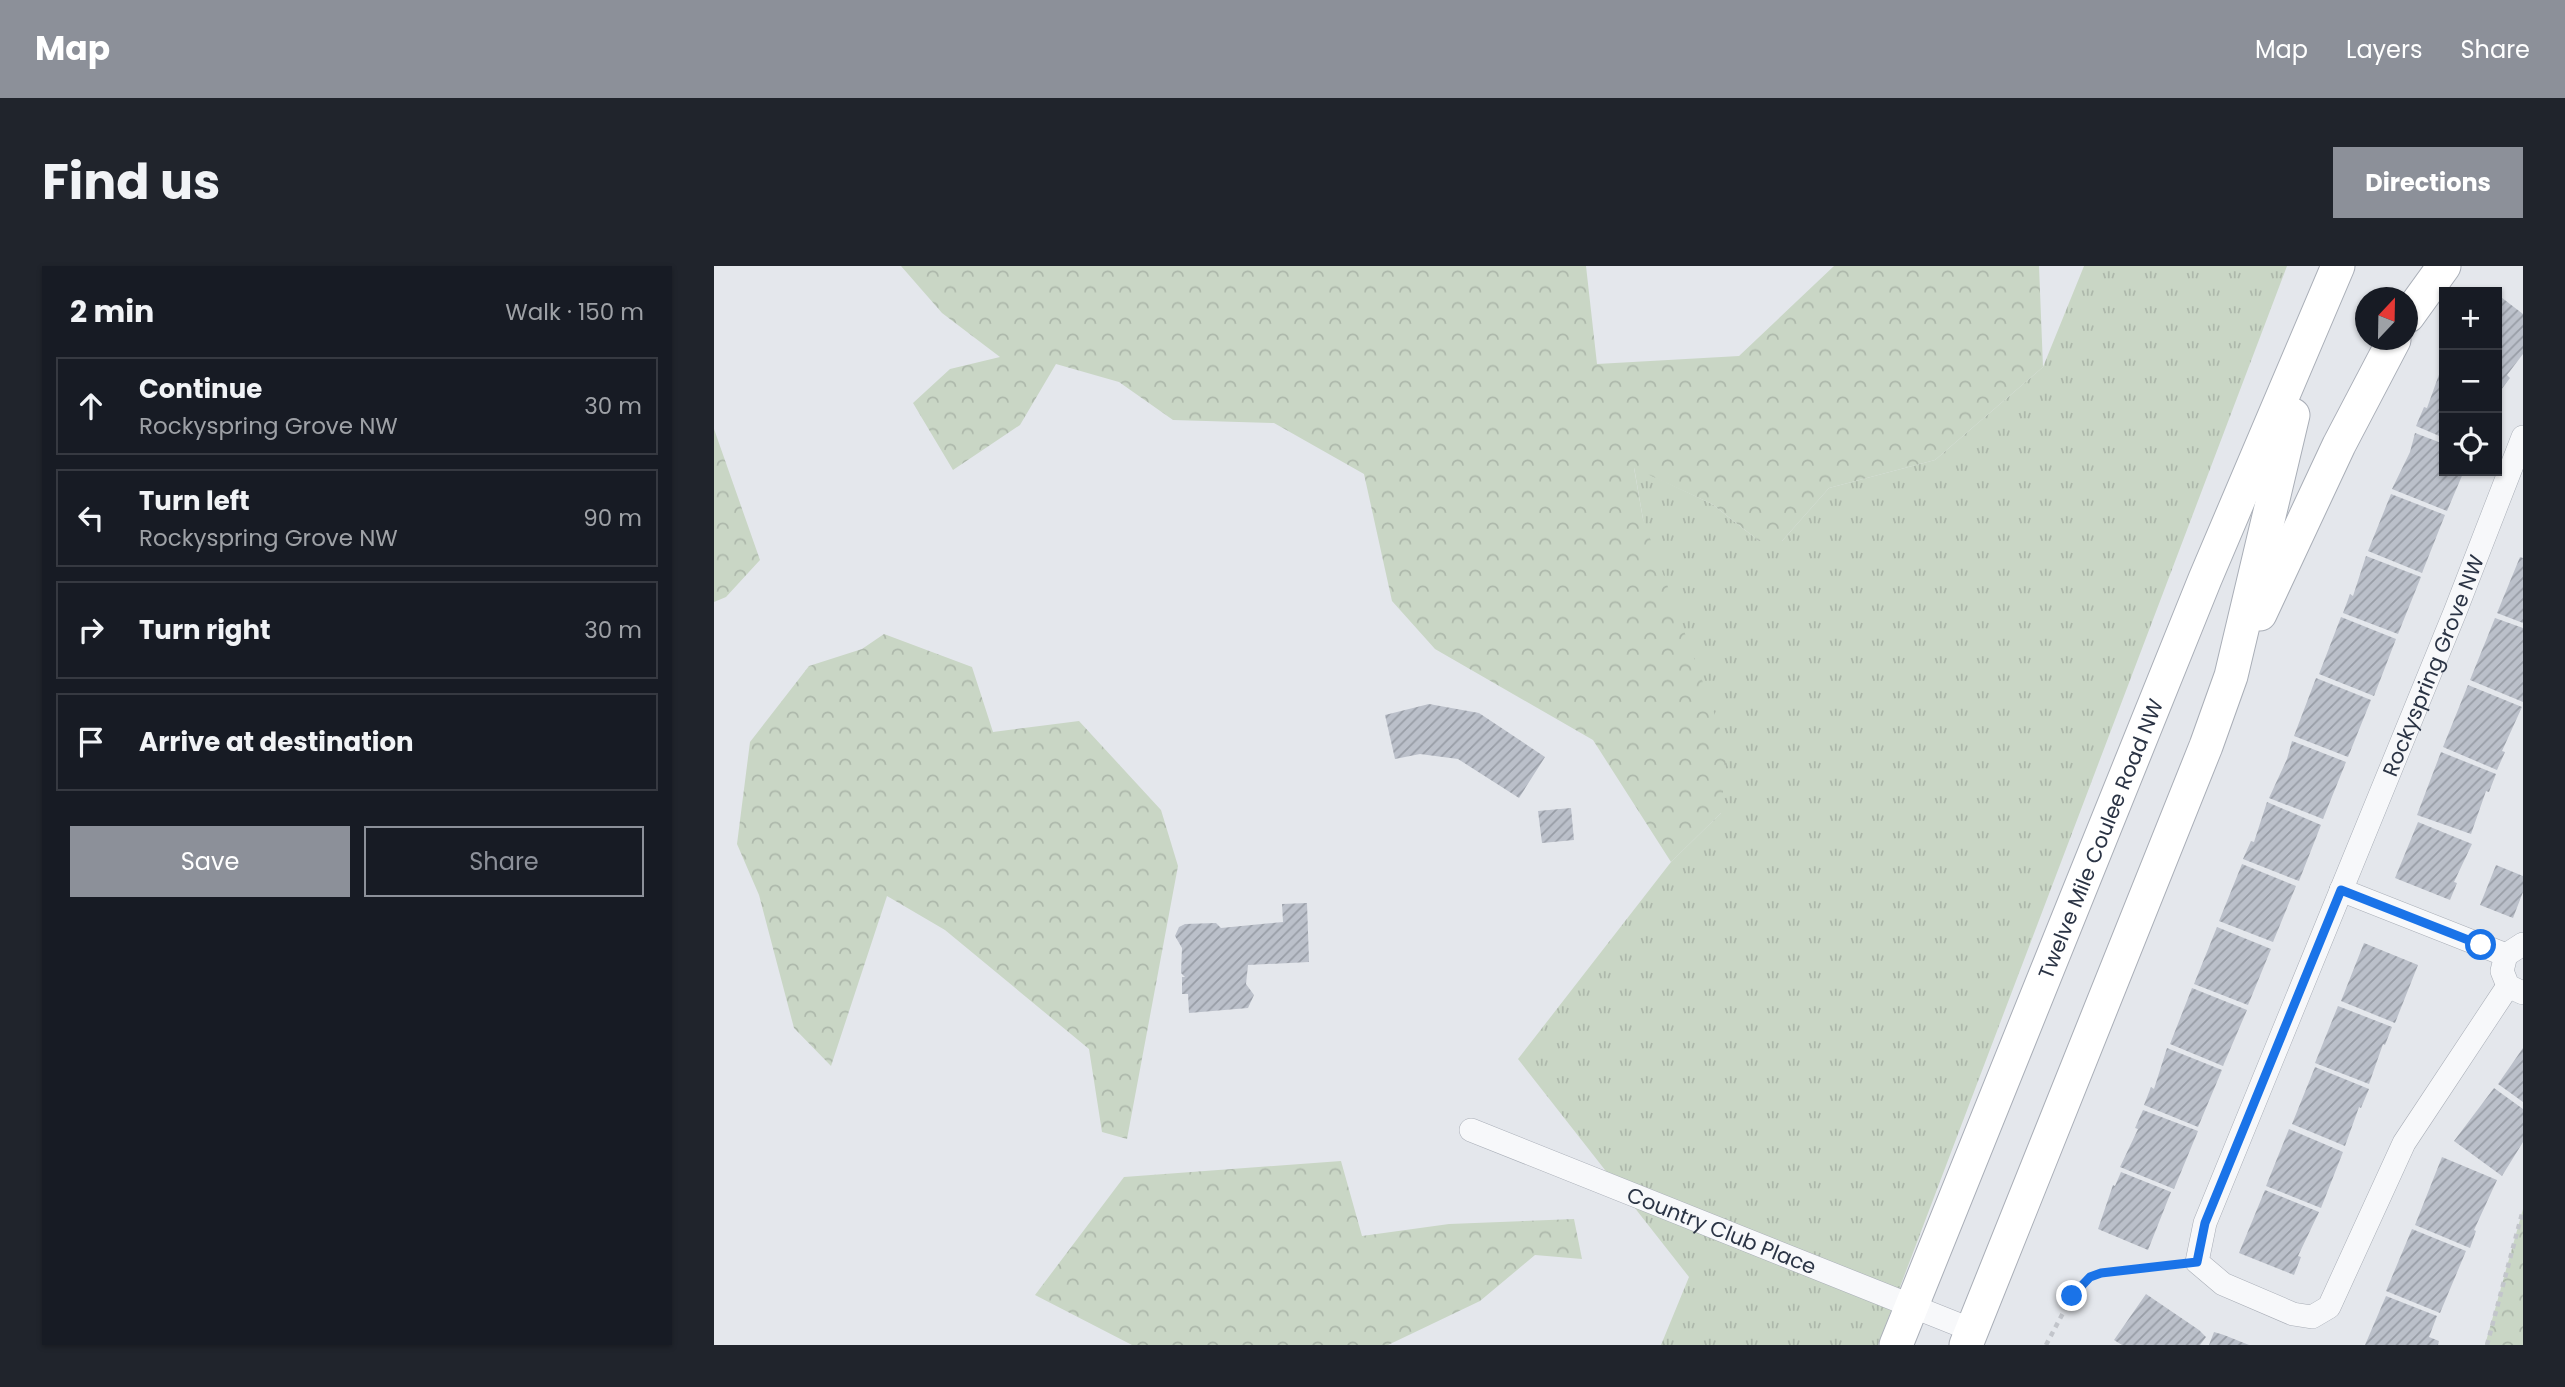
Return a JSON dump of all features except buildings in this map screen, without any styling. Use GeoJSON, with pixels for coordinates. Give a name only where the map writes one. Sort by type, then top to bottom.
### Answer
{"type":"FeatureCollection","features":[{"type":"Feature","properties":{"kind":"main road","name":"Twelve Mile Coulee Road NW"},"geometry":{"type":"LineString","coordinates":[[1896,1345],[2205,579],[2312,334],[2338,266]]}},
{"type":"Feature","properties":{"kind":"main road"},"geometry":{"type":"LineString","coordinates":[[2418,301],[2444,266]]}},
{"type":"Feature","properties":{"kind":"main road","name":"Twelve Mile Coulee Road NW"},"geometry":{"type":"LineString","coordinates":[[1969,1338],[2206,746],[2231,676],[2312,334]]}},
{"type":"Feature","properties":{"kind":"main road"},"geometry":{"type":"LineString","coordinates":[[2231,676],[2340,445],[2389,350]]}},
{"type":"Feature","properties":{"kind":"street","name":"Rockyspring Grove NW"},"geometry":{"type":"LineString","coordinates":[[2197,1262],[2205,1223],[2523,438]]}},
{"type":"Feature","properties":{"kind":"street"},"geometry":{"type":"LineString","coordinates":[[2197,1262],[2223,1284],[2293,1314],[2312,1317],[2329,1307],[2404,1143],[2516,989],[2502,971],[2514,950],[2341,890]]}},
{"type":"Feature","properties":{"kind":"street","name":"Country Club Place"},"geometry":{"type":"LineString","coordinates":[[1471,1130],[1912,1306],[1969,1338]]}},
{"type":"Feature","properties":{"kind":"path"},"geometry":{"type":"LineString","coordinates":[[2487,1345],[2523,1210]]}},
{"type":"Feature","properties":{"kind":"path"},"geometry":{"type":"LineString","coordinates":[[2046,1345],[2072,1296],[2090,1277],[2197,1262]]}},
{"type":"Feature","properties":{"kind":"green space"},"geometry":{"type":"Polygon","coordinates":[[[901,266],[1586,266],[1597,364],[1739,356],[1834,266],[2039,266],[2043,367],[1935,460],[1829,488],[1782,541],[1759,541],[1712,504],[1634,468],[1643,519],[1727,748],[1721,813],[1671,862],[1593,740],[1435,649],[1392,601],[1364,474],[1274,423],[1173,420],[1119,382],[1056,364],[1020,425],[953,470],[913,403],[950,369],[1000,357],[942,313],[901,266]]]}},
{"type":"Feature","properties":{"kind":"green space"},"geometry":{"type":"Polygon","coordinates":[[[2084,266],[2287,266],[1878,1345],[1661,1345],[1689,1277],[1518,1059],[1671,862],[1721,813],[1643,519],[1634,467],[1712,504],[1759,541],[1782,541],[1829,488],[1935,460],[2043,367],[2084,266]]]}},
{"type":"Feature","properties":{"kind":"green space"},"geometry":{"type":"Polygon","coordinates":[[[714,429],[760,560],[726,597],[714,602],[714,429]]]}},
{"type":"Feature","properties":{"kind":"green space"},"geometry":{"type":"Polygon","coordinates":[[[884,634],[972,667],[993,732],[1079,721],[1161,810],[1178,866],[1127,1139],[1102,1132],[1089,1049],[945,930],[887,896],[831,1066],[794,1028],[759,895],[737,844],[750,742],[809,666],[862,649],[884,634]]]}},
{"type":"Feature","properties":{"kind":"green space"},"geometry":{"type":"Polygon","coordinates":[[[1341,1161],[1362,1236],[1449,1224],[1574,1219],[1582,1259],[1535,1255],[1480,1301],[1388,1345],[1132,1345],[1035,1295],[1124,1177],[1341,1161]]]}},
{"type":"Feature","properties":{"kind":"green space"},"geometry":{"type":"Polygon","coordinates":[[[2523,1209],[2523,1345],[2485,1345],[2523,1209]]]}},
{"type":"Feature","properties":{"kind":"route"},"geometry":{"type":"LineString","coordinates":[[2072,1296],[2090,1277],[2101,1273],[2197,1262],[2205,1223],[2341,890],[2481,945]]}}]}
